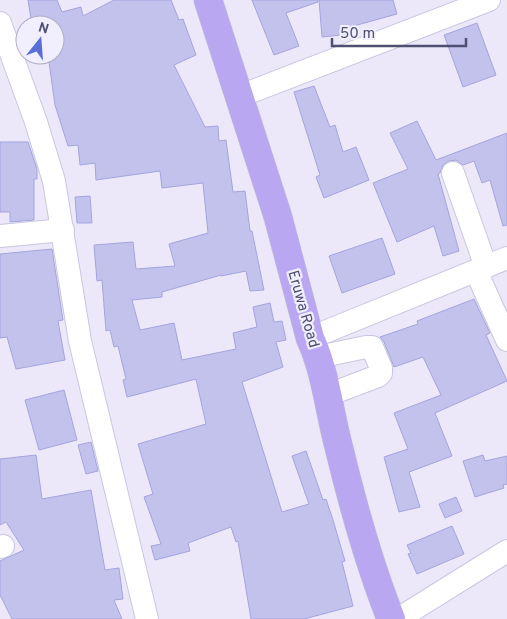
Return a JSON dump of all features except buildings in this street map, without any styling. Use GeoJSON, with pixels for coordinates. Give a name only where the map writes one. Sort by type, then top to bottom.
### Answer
{"type":"FeatureCollection","features":[{"type":"Feature","properties":{"kind":"main road","name":"Eruwa Road"},"geometry":{"type":"LineString","coordinates":[[208,0],[278,217],[328,395],[338,447],[369,556],[391,619]]}},
{"type":"Feature","properties":{"kind":"street"},"geometry":{"type":"LineString","coordinates":[[240,96],[489,0]]}},
{"type":"Feature","properties":{"kind":"street"},"geometry":{"type":"LineString","coordinates":[[0,23],[36,122],[54,181],[80,341],[147,619]]}},
{"type":"Feature","properties":{"kind":"street"},"geometry":{"type":"LineString","coordinates":[[453,173],[481,269],[507,340]]}},
{"type":"Feature","properties":{"kind":"street"},"geometry":{"type":"LineString","coordinates":[[0,236],[63,230]]}},
{"type":"Feature","properties":{"kind":"street"},"geometry":{"type":"LineString","coordinates":[[314,347],[507,258]]}},
{"type":"Feature","properties":{"kind":"street"},"geometry":{"type":"LineString","coordinates":[[314,347],[348,351],[359,383],[328,395]]}},
{"type":"Feature","properties":{"kind":"street"},"geometry":{"type":"LineString","coordinates":[[398,619],[507,551]]}}]}
